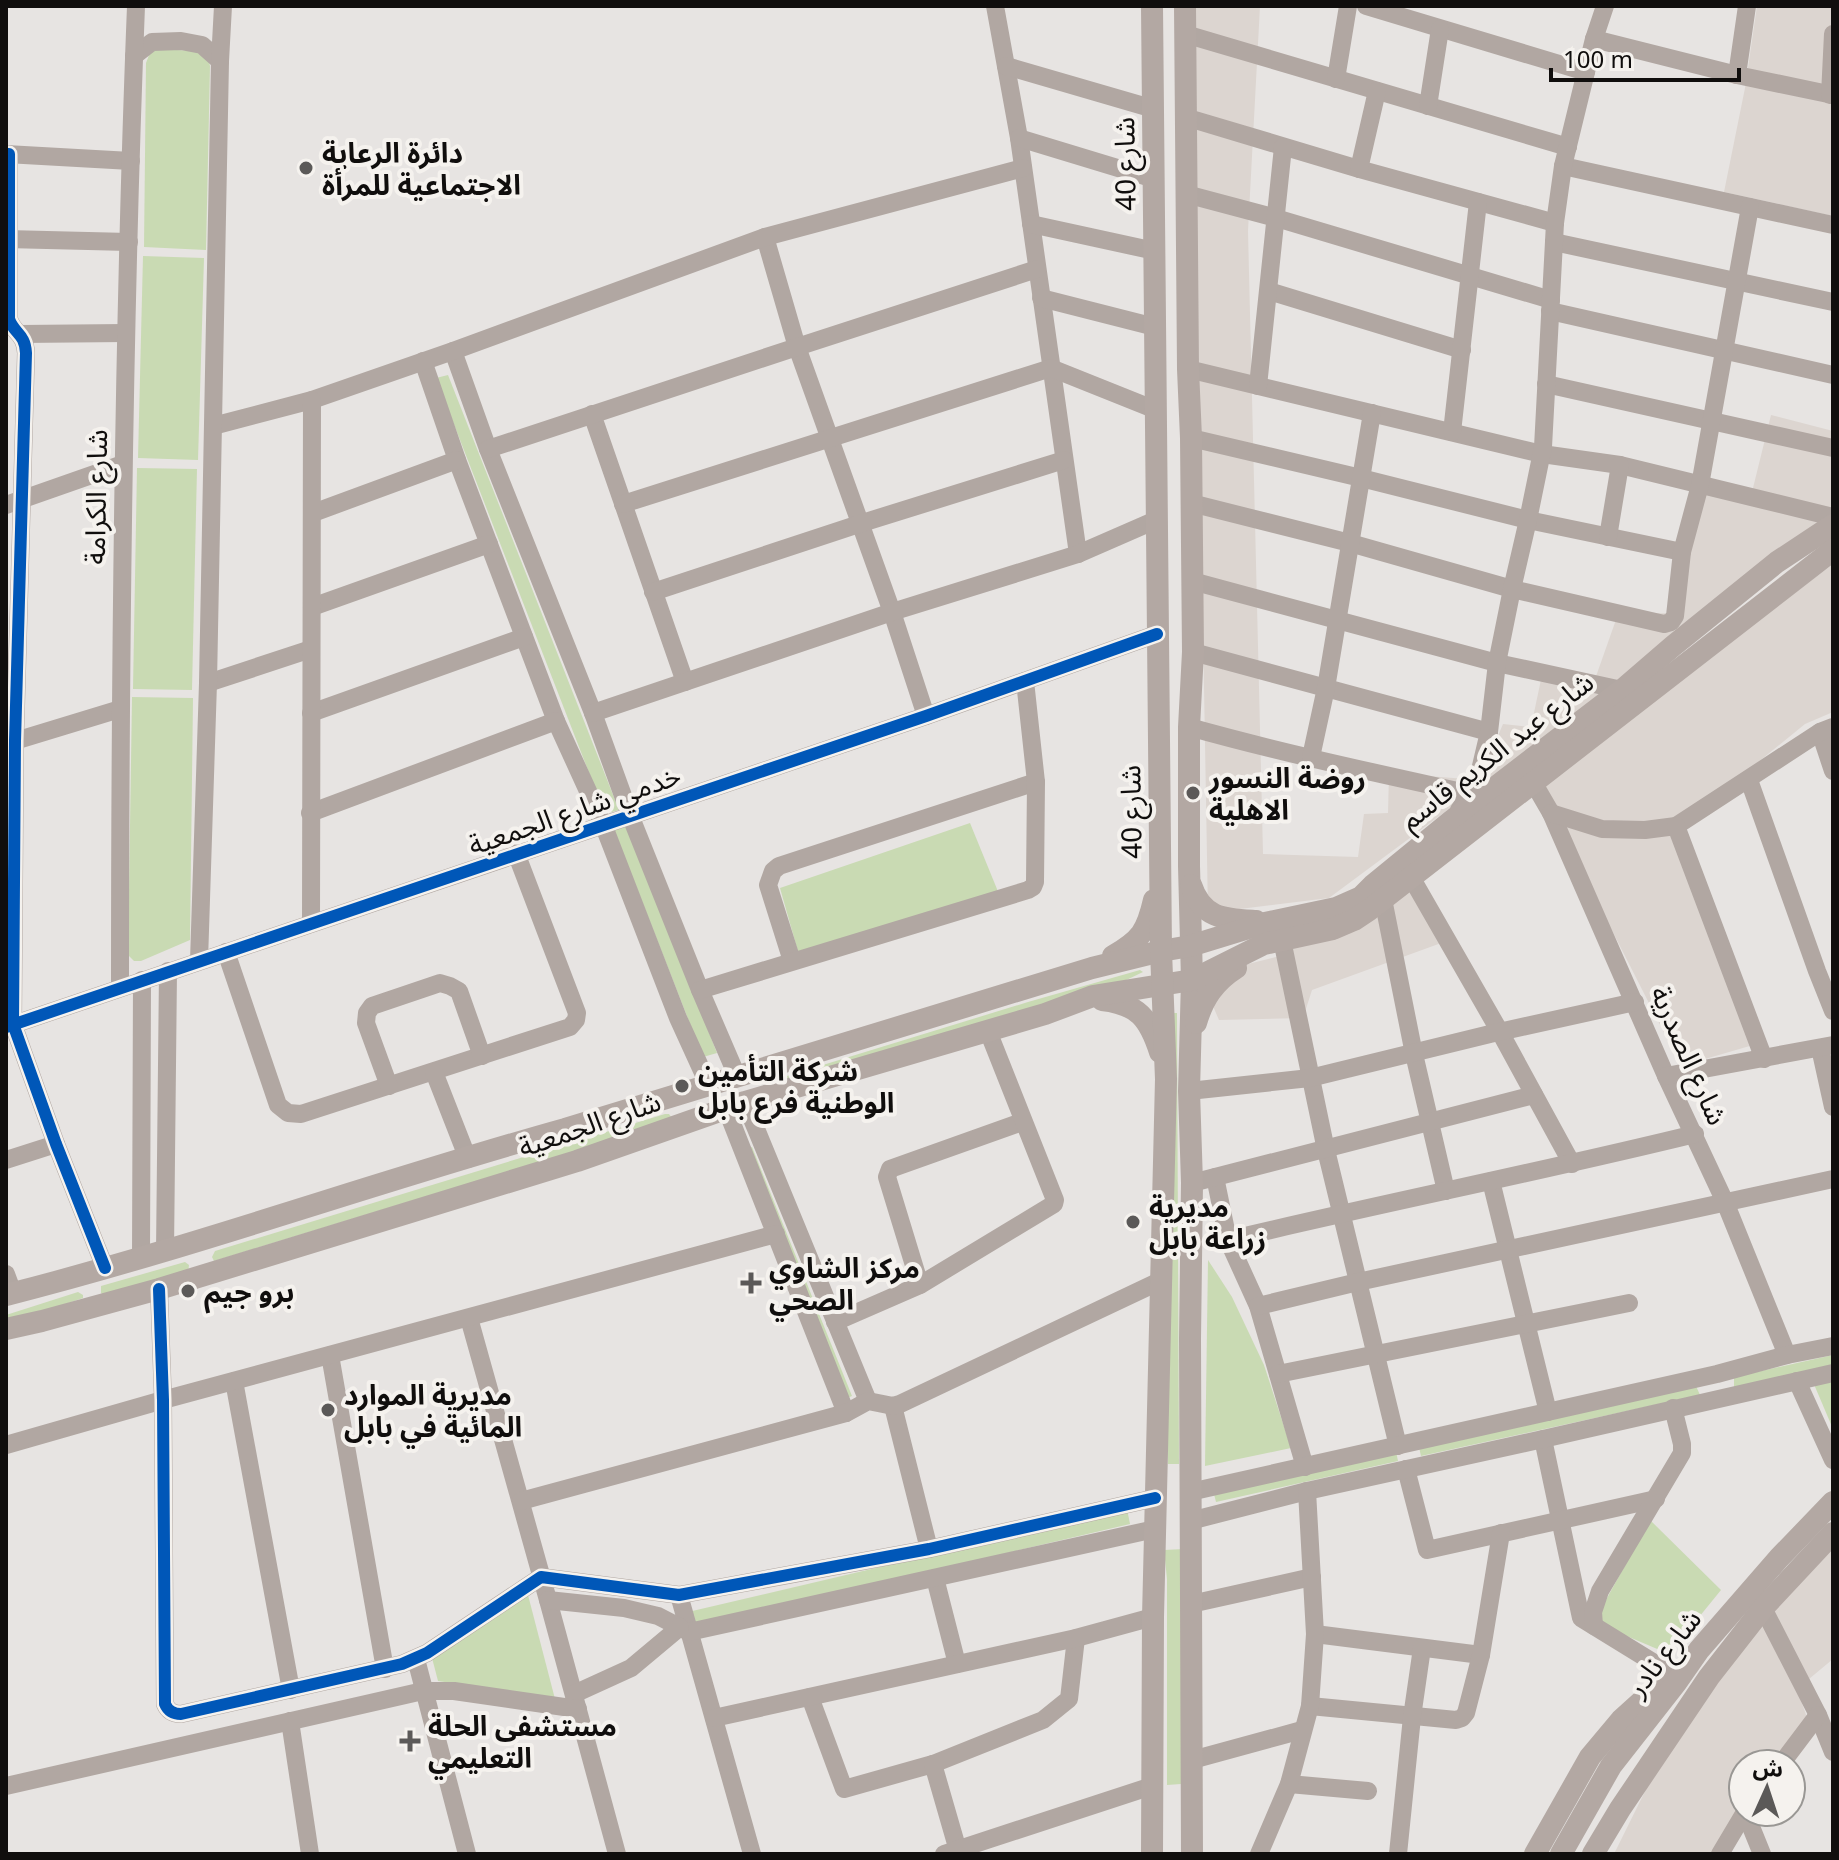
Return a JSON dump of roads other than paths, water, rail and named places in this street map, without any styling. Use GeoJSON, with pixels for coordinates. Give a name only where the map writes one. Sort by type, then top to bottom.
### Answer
{"type":"FeatureCollection","features":[{"type":"Feature","properties":{"kind":"main road","name":"شارع 40"},"geometry":{"type":"LineString","coordinates":[[1152,6],[1161,951],[1166,1079],[1155,1498],[1152,1846]]}},
{"type":"Feature","properties":{"kind":"main road","name":"شارع 40"},"geometry":{"type":"LineString","coordinates":[[1185,6],[1193,652],[1189,727],[1192,1847]]}},
{"type":"Feature","properties":{"kind":"main road"},"geometry":{"type":"LineString","coordinates":[[1154,142],[1166,151],[1175,151],[1185,145]]}},
{"type":"Feature","properties":{"kind":"main road"},"geometry":{"type":"LineString","coordinates":[[1154,181],[1172,178],[1186,189]]}},
{"type":"Feature","properties":{"kind":"main road","name":"شارع عبد الكريم قاسم"},"geometry":{"type":"LineString","coordinates":[[1192,980],[1270,936],[1361,897],[1450,822],[1622,690],[1676,631],[1833,525]]}},
{"type":"Feature","properties":{"kind":"main road","name":"شارع عبد الكريم قاسم"},"geometry":{"type":"LineString","coordinates":[[1161,951],[1344,925],[1369,910],[1833,550]]}},
{"type":"Feature","properties":{"kind":"main road"},"geometry":{"type":"LineString","coordinates":[[1189,866],[1194,895],[1208,911],[1270,936],[1207,995],[1195,1024],[1191,1067]]}},
{"type":"Feature","properties":{"kind":"main road"},"geometry":{"type":"LineString","coordinates":[[1092,968],[1133,945],[1144,933],[1161,876]]}},
{"type":"Feature","properties":{"kind":"main road","name":"شارع الجمعية"},"geometry":{"type":"LineString","coordinates":[[8,1287],[141,1258],[165,1242],[468,1159],[1092,968],[1161,951]]}},
{"type":"Feature","properties":{"kind":"main road","name":"شارع الجمعية"},"geometry":{"type":"LineString","coordinates":[[6,1329],[159,1289],[577,1161],[736,1105],[1045,1014],[1093,996],[1192,980]]}},
{"type":"Feature","properties":{"kind":"main road"},"geometry":{"type":"LineString","coordinates":[[1093,996],[1125,1003],[1145,1020],[1156,1039],[1166,1079]]}},
{"type":"Feature","properties":{"kind":"main road"},"geometry":{"type":"LineString","coordinates":[[687,1092],[682,1108],[698,1118]]}},
{"type":"Feature","properties":{"kind":"main road"},"geometry":{"type":"LineString","coordinates":[[664,1099],[675,1109],[676,1126]]}},
{"type":"Feature","properties":{"kind":"main road"},"geometry":{"type":"LineString","coordinates":[[565,1129],[565,1148],[577,1161]]}},
{"type":"Feature","properties":{"kind":"main road"},"geometry":{"type":"LineString","coordinates":[[503,1146],[515,1161],[514,1180]]}},
{"type":"Feature","properties":{"kind":"main road"},"geometry":{"type":"LineString","coordinates":[[1159,1339],[1176,1332],[1190,1339]]}},
{"type":"Feature","properties":{"kind":"main road","name":"شارع نادر"},"geometry":{"type":"LineString","coordinates":[[1561,1854],[1611,1766],[1676,1678],[1779,1558],[1833,1502]]}},
{"type":"Feature","properties":{"kind":"main road","name":"شارع نادر"},"geometry":{"type":"LineString","coordinates":[[1593,1854],[1709,1677],[1763,1608],[1833,1533]]}},
{"type":"Feature","properties":{"kind":"main road"},"geometry":{"type":"LineString","coordinates":[[1535,1854],[1590,1757],[1621,1720],[1676,1678]]}},
{"type":"Feature","properties":{"kind":"main road"},"geometry":{"type":"LineString","coordinates":[[1579,1854],[1646,1740],[1676,1678]]}},
{"type":"Feature","properties":{"kind":"main road"},"geometry":{"type":"LineString","coordinates":[[1609,1854],[1627,1808],[1650,1765]]}},
{"type":"Feature","properties":{"kind":"main road"},"geometry":{"type":"LineString","coordinates":[[1152,1788],[1170,1804],[1183,1801],[1192,1791]]}},
{"type":"Feature","properties":{"kind":"main road"},"geometry":{"type":"LineString","coordinates":[[1152,1846],[1164,1827],[1173,1826],[1182,1828],[1192,1847]]}},
{"type":"Feature","properties":{"kind":"street","name":"شارع الكرامة"},"geometry":{"type":"LineString","coordinates":[[120,988],[123,464],[136,6]]}},
{"type":"Feature","properties":{"kind":"street"},"geometry":{"type":"LineString","coordinates":[[199,961],[223,6]]}},
{"type":"Feature","properties":{"kind":"street"},"geometry":{"type":"LineString","coordinates":[[995,6],[1019,138],[1078,554]]}},
{"type":"Feature","properties":{"kind":"street"},"geometry":{"type":"LineString","coordinates":[[1336,79],[1348,6]]}},
{"type":"Feature","properties":{"kind":"street"},"geometry":{"type":"LineString","coordinates":[[1366,6],[1390,10],[1440,29],[1586,72]]}},
{"type":"Feature","properties":{"kind":"street"},"geometry":{"type":"LineString","coordinates":[[1450,822],[1477,783],[1489,732],[1497,663],[1542,454],[1555,232],[1563,166],[1605,6]]}},
{"type":"Feature","properties":{"kind":"street"},"geometry":{"type":"LineString","coordinates":[[1737,75],[1747,6]]}},
{"type":"Feature","properties":{"kind":"street"},"geometry":{"type":"LineString","coordinates":[[1428,106],[1440,29]]}},
{"type":"Feature","properties":{"kind":"street"},"geometry":{"type":"LineString","coordinates":[[1185,34],[1568,147]]}},
{"type":"Feature","properties":{"kind":"street"},"geometry":{"type":"LineString","coordinates":[[1594,39],[1832,95],[1833,34]]}},
{"type":"Feature","properties":{"kind":"street"},"geometry":{"type":"LineString","coordinates":[[134,56],[152,42],[181,41],[202,45],[220,61]]}},
{"type":"Feature","properties":{"kind":"street"},"geometry":{"type":"LineString","coordinates":[[1006,66],[1154,109]]}},
{"type":"Feature","properties":{"kind":"street"},"geometry":{"type":"LineString","coordinates":[[1359,169],[1377,91]]}},
{"type":"Feature","properties":{"kind":"street"},"geometry":{"type":"LineString","coordinates":[[1185,117],[1478,202],[1555,232],[1736,281],[1833,302]]}},
{"type":"Feature","properties":{"kind":"street"},"geometry":{"type":"LineString","coordinates":[[1019,138],[1154,181]]}},
{"type":"Feature","properties":{"kind":"street"},"geometry":{"type":"LineString","coordinates":[[1258,386],[1283,147]]}},
{"type":"Feature","properties":{"kind":"street"},"geometry":{"type":"LineString","coordinates":[[105,1268],[10,1025],[10,807],[15,741],[11,709],[14,502],[26,353],[24,340],[9,319],[8,154],[131,161]]}},
{"type":"Feature","properties":{"kind":"street"},"geometry":{"type":"LineString","coordinates":[[1563,166],[1833,225]]}},
{"type":"Feature","properties":{"kind":"street"},"geometry":{"type":"LineString","coordinates":[[213,426],[312,400],[765,237],[1023,168]]}},
{"type":"Feature","properties":{"kind":"street"},"geometry":{"type":"LineString","coordinates":[[1186,189],[1470,276],[1550,305],[1833,375]]}},
{"type":"Feature","properties":{"kind":"street"},"geometry":{"type":"LineString","coordinates":[[1452,432],[1478,202]]}},
{"type":"Feature","properties":{"kind":"street"},"geometry":{"type":"LineString","coordinates":[[1676,631],[1682,552],[1700,485],[1750,207]]}},
{"type":"Feature","properties":{"kind":"street"},"geometry":{"type":"LineString","coordinates":[[1031,224],[1155,251]]}},
{"type":"Feature","properties":{"kind":"street"},"geometry":{"type":"LineString","coordinates":[[765,237],[797,347],[926,716]]}},
{"type":"Feature","properties":{"kind":"street"},"geometry":{"type":"LineString","coordinates":[[8,239],[129,242]]}},
{"type":"Feature","properties":{"kind":"street"},"geometry":{"type":"LineString","coordinates":[[488,449],[1037,269]]}},
{"type":"Feature","properties":{"kind":"street"},"geometry":{"type":"LineString","coordinates":[[1269,291],[1462,350]]}},
{"type":"Feature","properties":{"kind":"street"},"geometry":{"type":"LineString","coordinates":[[1041,298],[1155,327]]}},
{"type":"Feature","properties":{"kind":"street"},"geometry":{"type":"LineString","coordinates":[[20,334],[126,333]]}},
{"type":"Feature","properties":{"kind":"street"},"geometry":{"type":"LineString","coordinates":[[453,351],[630,815],[737,1076]]}},
{"type":"Feature","properties":{"kind":"street"},"geometry":{"type":"LineString","coordinates":[[423,361],[457,460],[556,721],[603,824],[678,1018],[709,1086]]}},
{"type":"Feature","properties":{"kind":"street"},"geometry":{"type":"LineString","coordinates":[[623,504],[1051,368],[1156,410]]}},
{"type":"Feature","properties":{"kind":"street"},"geometry":{"type":"LineString","coordinates":[[1188,369],[1542,454],[1620,465],[1833,517]]}},
{"type":"Feature","properties":{"kind":"street"},"geometry":{"type":"LineString","coordinates":[[1546,384],[1833,448]]}},
{"type":"Feature","properties":{"kind":"street"},"geometry":{"type":"LineString","coordinates":[[311,923],[312,400]]}},
{"type":"Feature","properties":{"kind":"street"},"geometry":{"type":"LineString","coordinates":[[1311,757],[1326,688],[1372,413]]}},
{"type":"Feature","properties":{"kind":"street"},"geometry":{"type":"LineString","coordinates":[[592,414],[685,682]]}},
{"type":"Feature","properties":{"kind":"street"},"geometry":{"type":"LineString","coordinates":[[1191,438],[1528,520],[1682,552]]}},
{"type":"Feature","properties":{"kind":"street"},"geometry":{"type":"LineString","coordinates":[[313,513],[457,460]]}},
{"type":"Feature","properties":{"kind":"street"},"geometry":{"type":"LineString","coordinates":[[653,592],[1064,460]]}},
{"type":"Feature","properties":{"kind":"street"},"geometry":{"type":"LineString","coordinates":[[14,502],[123,464]]}},
{"type":"Feature","properties":{"kind":"street"},"geometry":{"type":"LineString","coordinates":[[1608,537],[1620,465]]}},
{"type":"Feature","properties":{"kind":"street"},"geometry":{"type":"LineString","coordinates":[[1191,503],[1350,543],[1512,589],[1664,624],[1676,631]]}},
{"type":"Feature","properties":{"kind":"street"},"geometry":{"type":"LineString","coordinates":[[593,713],[892,612],[1078,554],[1156,520]]}},
{"type":"Feature","properties":{"kind":"street"},"geometry":{"type":"LineString","coordinates":[[312,607],[489,544]]}},
{"type":"Feature","properties":{"kind":"street"},"geometry":{"type":"LineString","coordinates":[[1192,581],[1497,663],[1622,690]]}},
{"type":"Feature","properties":{"kind":"street","name":"خدمي شارع الجمعية"},"geometry":{"type":"LineString","coordinates":[[10,1025],[926,716],[1157,634]]}},
{"type":"Feature","properties":{"kind":"street"},"geometry":{"type":"LineString","coordinates":[[311,713],[524,637]]}},
{"type":"Feature","properties":{"kind":"street"},"geometry":{"type":"LineString","coordinates":[[208,683],[311,649]]}},
{"type":"Feature","properties":{"kind":"street"},"geometry":{"type":"LineString","coordinates":[[1193,652],[1489,732]]}},
{"type":"Feature","properties":{"kind":"street"},"geometry":{"type":"LineString","coordinates":[[700,990],[1033,887],[1036,782],[1025,681]]}},
{"type":"Feature","properties":{"kind":"street"},"geometry":{"type":"LineString","coordinates":[[15,741],[120,709]]}},
{"type":"Feature","properties":{"kind":"street"},"geometry":{"type":"LineString","coordinates":[[310,813],[556,721]]}},
{"type":"Feature","properties":{"kind":"street"},"geometry":{"type":"LineString","coordinates":[[1189,727],[1277,751],[1471,794]]}},
{"type":"Feature","properties":{"kind":"street"},"geometry":{"type":"LineString","coordinates":[[1551,813],[1602,829],[1645,830],[1676,826],[1826,730],[1833,771]]}},
{"type":"Feature","properties":{"kind":"street"},"geometry":{"type":"LineString","coordinates":[[1479,772],[1481,787],[1491,788],[1500,784]]}},
{"type":"Feature","properties":{"kind":"street"},"geometry":{"type":"LineString","coordinates":[[1749,780],[1825,968],[1833,1011]]}},
{"type":"Feature","properties":{"kind":"street"},"geometry":{"type":"LineString","coordinates":[[792,961],[768,885],[773,871],[779,866],[1036,782]]}},
{"type":"Feature","properties":{"kind":"street","name":"شارع الصدرية"},"geometry":{"type":"LineString","coordinates":[[1533,782],[1551,813],[1666,1076],[1695,1134],[1787,1355]]}},
{"type":"Feature","properties":{"kind":"street"},"geometry":{"type":"LineString","coordinates":[[1676,826],[1764,1059]]}},
{"type":"Feature","properties":{"kind":"street"},"geometry":{"type":"LineString","coordinates":[[226,952],[278,1105],[288,1113],[301,1114],[570,1027],[577,1013],[516,853]]}},
{"type":"Feature","properties":{"kind":"street"},"geometry":{"type":"LineString","coordinates":[[1411,877],[1572,1164]]}},
{"type":"Feature","properties":{"kind":"street"},"geometry":{"type":"LineString","coordinates":[[1383,899],[1446,1191]]}},
{"type":"Feature","properties":{"kind":"street"},"geometry":{"type":"LineString","coordinates":[[1270,936],[1310,1078],[1376,1354],[1411,1456],[1427,1550],[1656,1499]]}},
{"type":"Feature","properties":{"kind":"street"},"geometry":{"type":"LineString","coordinates":[[142,1234],[147,1247],[153,1249],[165,1242],[168,971]]}},
{"type":"Feature","properties":{"kind":"street"},"geometry":{"type":"LineString","coordinates":[[141,1258],[142,980]]}},
{"type":"Feature","properties":{"kind":"street"},"geometry":{"type":"LineString","coordinates":[[389,1086],[366,1023],[367,1013],[372,1006],[440,983],[459,991],[482,1056]]}},
{"type":"Feature","properties":{"kind":"street"},"geometry":{"type":"LineString","coordinates":[[1189,1091],[1310,1078],[1635,1002]]}},
{"type":"Feature","properties":{"kind":"street"},"geometry":{"type":"LineString","coordinates":[[835,1322],[920,1285],[1054,1204],[988,1031]]}},
{"type":"Feature","properties":{"kind":"street"},"geometry":{"type":"LineString","coordinates":[[1666,1076],[1827,1046],[1833,1107]]}},
{"type":"Feature","properties":{"kind":"street"},"geometry":{"type":"LineString","coordinates":[[434,1072],[468,1159]]}},
{"type":"Feature","properties":{"kind":"street"},"geometry":{"type":"LineString","coordinates":[[1192,1183],[1534,1095]]}},
{"type":"Feature","properties":{"kind":"street"},"geometry":{"type":"LineString","coordinates":[[736,1105],[776,1234],[846,1413]]}},
{"type":"Feature","properties":{"kind":"street"},"geometry":{"type":"LineString","coordinates":[[736,1105],[868,1401]]}},
{"type":"Feature","properties":{"kind":"street"},"geometry":{"type":"LineString","coordinates":[[920,1285],[887,1177],[890,1169],[1022,1122]]}},
{"type":"Feature","properties":{"kind":"street"},"geometry":{"type":"LineString","coordinates":[[1228,1240],[1695,1134]]}},
{"type":"Feature","properties":{"kind":"street"},"geometry":{"type":"LineString","coordinates":[[6,1160],[56,1144]]}},
{"type":"Feature","properties":{"kind":"street"},"geometry":{"type":"LineString","coordinates":[[1215,1177],[1228,1240],[1258,1306],[1305,1467]]}},
{"type":"Feature","properties":{"kind":"street"},"geometry":{"type":"LineString","coordinates":[[1258,1306],[1833,1179]]}},
{"type":"Feature","properties":{"kind":"street"},"geometry":{"type":"LineString","coordinates":[[1491,1181],[1548,1412]]}},
{"type":"Feature","properties":{"kind":"street"},"geometry":{"type":"LineString","coordinates":[[6,1445],[776,1234]]}},
{"type":"Feature","properties":{"kind":"street"},"geometry":{"type":"LineString","coordinates":[[521,1501],[846,1413],[868,1401],[893,1406],[1160,1281]]}},
{"type":"Feature","properties":{"kind":"street"},"geometry":{"type":"LineString","coordinates":[[159,1289],[167,1707],[175,1713],[385,1669],[416,1659],[541,1577],[679,1595],[929,1549],[1155,1498]]}},
{"type":"Feature","properties":{"kind":"street"},"geometry":{"type":"LineString","coordinates":[[1278,1374],[1629,1303]]}},
{"type":"Feature","properties":{"kind":"street"},"geometry":{"type":"LineString","coordinates":[[469,1318],[617,1854]]}},
{"type":"Feature","properties":{"kind":"street"},"geometry":{"type":"LineString","coordinates":[[1190,1492],[1833,1346]]}},
{"type":"Feature","properties":{"kind":"street"},"geometry":{"type":"LineString","coordinates":[[330,1355],[385,1669]]}},
{"type":"Feature","properties":{"kind":"street"},"geometry":{"type":"LineString","coordinates":[[1728,1371],[1728,1384],[1737,1395]]}},
{"type":"Feature","properties":{"kind":"street"},"geometry":{"type":"LineString","coordinates":[[1190,1521],[1307,1491],[1833,1373]]}},
{"type":"Feature","properties":{"kind":"street"},"geometry":{"type":"LineString","coordinates":[[1698,1378],[1704,1389],[1701,1402]]}},
{"type":"Feature","properties":{"kind":"street"},"geometry":{"type":"LineString","coordinates":[[234,1381],[291,1690]]}},
{"type":"Feature","properties":{"kind":"street"},"geometry":{"type":"LineString","coordinates":[[1797,1381],[1833,1460]]}},
{"type":"Feature","properties":{"kind":"street"},"geometry":{"type":"LineString","coordinates":[[893,1406],[929,1549]]}},
{"type":"Feature","properties":{"kind":"street"},"geometry":{"type":"LineString","coordinates":[[1594,1626],[1593,1612],[1600,1591],[1682,1453],[1673,1408]]}},
{"type":"Feature","properties":{"kind":"street"},"geometry":{"type":"LineString","coordinates":[[1543,1439],[1581,1618],[1676,1678]]}},
{"type":"Feature","properties":{"kind":"street"},"geometry":{"type":"LineString","coordinates":[[1259,1854],[1289,1784],[1310,1706],[1315,1634],[1307,1491]]}},
{"type":"Feature","properties":{"kind":"street"},"geometry":{"type":"LineString","coordinates":[[6,1786],[423,1691],[576,1701],[631,1668],[684,1630],[1155,1529]]}},
{"type":"Feature","properties":{"kind":"street"},"geometry":{"type":"LineString","coordinates":[[1310,1706],[1412,1717],[1462,1718],[1481,1655],[1501,1533]]}},
{"type":"Feature","properties":{"kind":"street"},"geometry":{"type":"LineString","coordinates":[[1191,1604],[1312,1577]]}},
{"type":"Feature","properties":{"kind":"street"},"geometry":{"type":"LineString","coordinates":[[935,1578],[957,1664]]}},
{"type":"Feature","properties":{"kind":"street"},"geometry":{"type":"LineString","coordinates":[[679,1595],[684,1630],[714,1718],[752,1854]]}},
{"type":"Feature","properties":{"kind":"street"},"geometry":{"type":"LineString","coordinates":[[548,1600],[624,1608],[658,1616],[684,1630]]}},
{"type":"Feature","properties":{"kind":"street"},"geometry":{"type":"LineString","coordinates":[[1763,1608],[1818,1715],[1833,1752]]}},
{"type":"Feature","properties":{"kind":"street"},"geometry":{"type":"LineString","coordinates":[[714,1718],[1076,1638],[1153,1617]]}},
{"type":"Feature","properties":{"kind":"street"},"geometry":{"type":"LineString","coordinates":[[1315,1634],[1481,1655]]}},
{"type":"Feature","properties":{"kind":"street"},"geometry":{"type":"LineString","coordinates":[[810,1697],[844,1789],[933,1764],[1043,1720],[1069,1699],[1076,1638]]}},
{"type":"Feature","properties":{"kind":"street"},"geometry":{"type":"LineString","coordinates":[[1398,1854],[1422,1648]]}},
{"type":"Feature","properties":{"kind":"street"},"geometry":{"type":"LineString","coordinates":[[416,1659],[467,1854]]}},
{"type":"Feature","properties":{"kind":"street"},"geometry":{"type":"LineString","coordinates":[[1793,1748],[1818,1715]]}},
{"type":"Feature","properties":{"kind":"street"},"geometry":{"type":"LineString","coordinates":[[290,1721],[310,1854]]}},
{"type":"Feature","properties":{"kind":"street"},"geometry":{"type":"LineString","coordinates":[[1192,1760],[1302,1730]]}},
{"type":"Feature","properties":{"kind":"street"},"geometry":{"type":"LineString","coordinates":[[933,1764],[953,1852],[1152,1788]]}},
{"type":"Feature","properties":{"kind":"street"},"geometry":{"type":"LineString","coordinates":[[1289,1784],[1368,1791]]}},
{"type":"Feature","properties":{"kind":"street"},"geometry":{"type":"LineString","coordinates":[[1720,1854],[1735,1828]]}},
{"type":"Feature","properties":{"kind":"street"},"geometry":{"type":"LineString","coordinates":[[1751,1828],[1762,1854]]}},
{"type":"Feature","properties":{"kind":"place","name":"دائرة الرعاية الاجتماعية للمرأة"},"geometry":{"type":"Point","coordinates":[306,168]}},
{"type":"Feature","properties":{"kind":"place","name":"روضة النسور الاهلية"},"geometry":{"type":"Point","coordinates":[1193,793]}},
{"type":"Feature","properties":{"kind":"place","name":"شركة التأمين الوطنية فرع بابل"},"geometry":{"type":"Point","coordinates":[682,1086]}},
{"type":"Feature","properties":{"kind":"place","name":"مديرية زراعة بابل"},"geometry":{"type":"Point","coordinates":[1133,1222]}},
{"type":"Feature","properties":{"kind":"place","name":"مركز الشاوي الصحي"},"geometry":{"type":"Point","coordinates":[751,1283]}},
{"type":"Feature","properties":{"kind":"place","name":"برو جيم"},"geometry":{"type":"Point","coordinates":[188,1291]}},
{"type":"Feature","properties":{"kind":"place","name":"مديرية الموارد المائية في بابل"},"geometry":{"type":"Point","coordinates":[328,1410]}},
{"type":"Feature","properties":{"kind":"place","name":"مستشفى الحلة التعليمي"},"geometry":{"type":"Point","coordinates":[410,1741]}}]}
